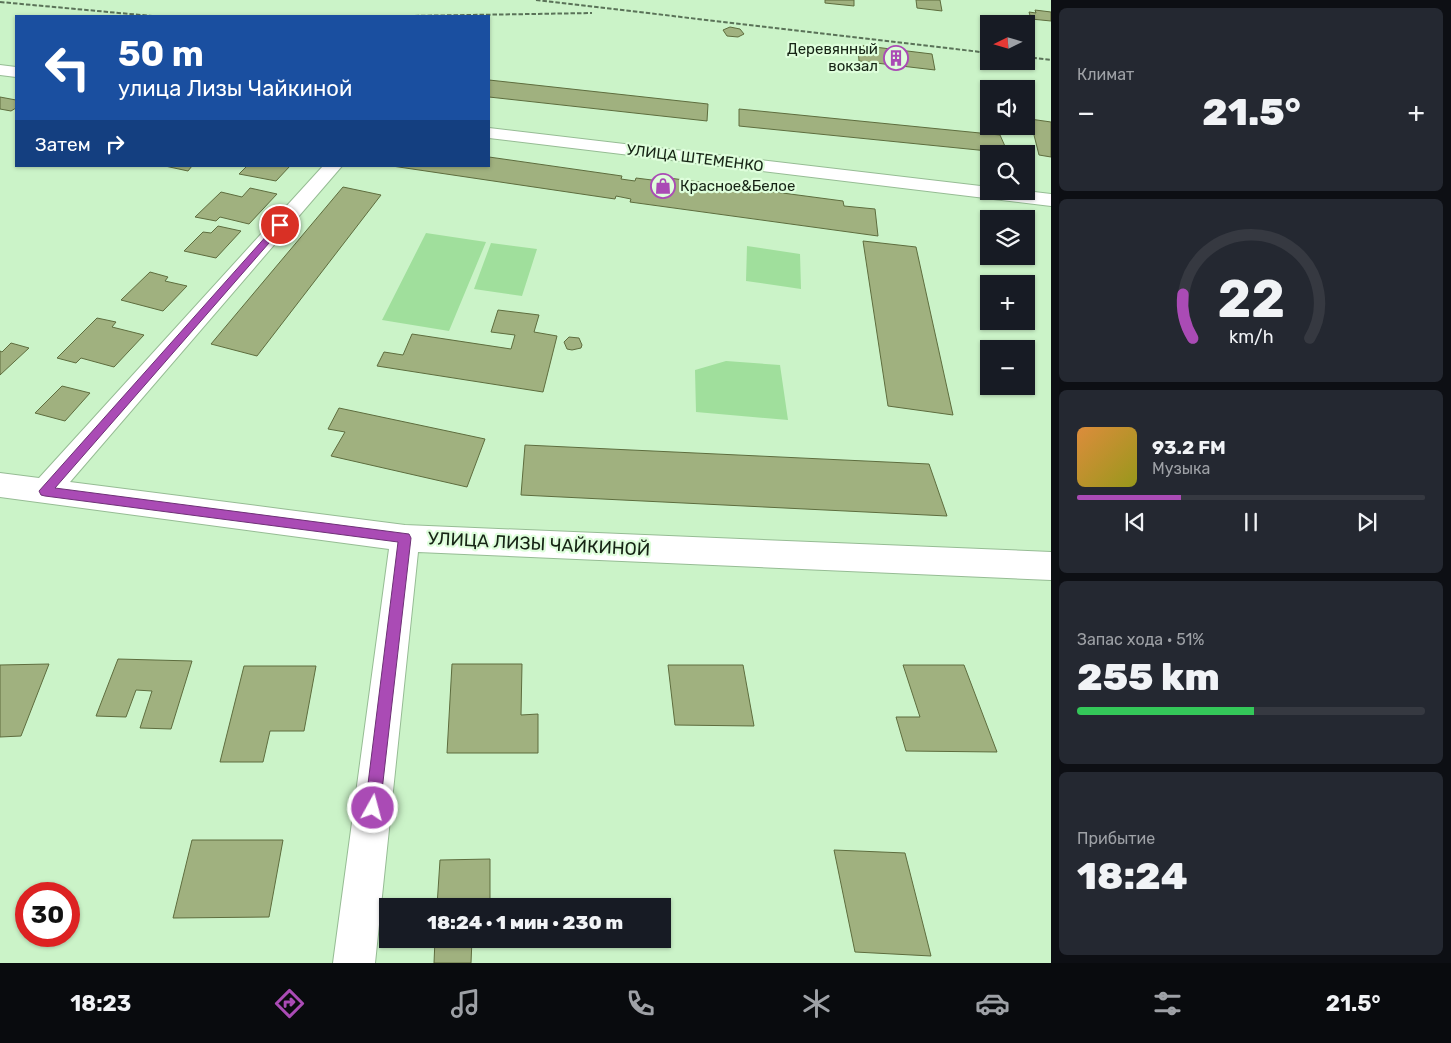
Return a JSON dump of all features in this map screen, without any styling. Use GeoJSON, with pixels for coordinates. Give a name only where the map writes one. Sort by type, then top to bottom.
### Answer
{"type":"FeatureCollection","features":[{"type":"Feature","properties":{"kind":"street"},"geometry":{"type":"LineString","coordinates":[[0,70],[15,72]]}},
{"type":"Feature","properties":{"kind":"street","name":"УЛИЦА ШТЕМЕНКО"},"geometry":{"type":"LineString","coordinates":[[490,133],[1051,200]]}},
{"type":"Feature","properties":{"kind":"street"},"geometry":{"type":"LineString","coordinates":[[45,491],[331,167]]}},
{"type":"Feature","properties":{"kind":"street","name":"УЛИЦА ЛИЗЫ ЧАЙКИНОЙ"},"geometry":{"type":"LineString","coordinates":[[0,485],[405,538],[1051,566]]}},
{"type":"Feature","properties":{"kind":"street"},"geometry":{"type":"LineString","coordinates":[[354,963],[405,538]]}},
{"type":"Feature","properties":{"kind":"green space"},"geometry":{"type":"Polygon","coordinates":[[[426,233],[486,242],[449,331],[382,320],[426,233]]]}},
{"type":"Feature","properties":{"kind":"green space"},"geometry":{"type":"Polygon","coordinates":[[[491,243],[537,249],[522,296],[474,289],[491,243]]]}},
{"type":"Feature","properties":{"kind":"green space"},"geometry":{"type":"Polygon","coordinates":[[[747,246],[800,254],[801,289],[746,281],[747,246]]]}},
{"type":"Feature","properties":{"kind":"green space"},"geometry":{"type":"Polygon","coordinates":[[[726,361],[780,365],[788,420],[696,412],[695,370],[726,361]]]}},
{"type":"Feature","properties":{"kind":"building"},"geometry":{"type":"Polygon","coordinates":[[[825,0],[854,0],[854,6],[825,3],[825,0]]]}},
{"type":"Feature","properties":{"kind":"building"},"geometry":{"type":"Polygon","coordinates":[[[916,0],[940,0],[942,11],[917,8],[916,0]]]}},
{"type":"Feature","properties":{"kind":"building"},"geometry":{"type":"Polygon","coordinates":[[[1035,10],[1051,12],[1051,21],[1035,19],[1035,15],[1030,15],[1029,12],[1036,13],[1035,10]]]}},
{"type":"Feature","properties":{"kind":"building"},"geometry":{"type":"Polygon","coordinates":[[[730,27],[740,29],[744,34],[738,37],[727,36],[723,30],[730,27]]]}},
{"type":"Feature","properties":{"kind":"building","name":"Деревянный вокзал"},"geometry":{"type":"Polygon","coordinates":[[[858,45],[932,54],[935,70],[859,61],[858,45]]]}},
{"type":"Feature","properties":{"kind":"building"},"geometry":{"type":"Polygon","coordinates":[[[490,80],[708,104],[707,121],[490,97],[490,80]]]}},
{"type":"Feature","properties":{"kind":"building"},"geometry":{"type":"Polygon","coordinates":[[[0,97],[15,100],[15,109],[11,111],[0,109],[0,97]]]}},
{"type":"Feature","properties":{"kind":"building"},"geometry":{"type":"Polygon","coordinates":[[[739,109],[980,133],[980,135],[1000,135],[1004,145],[980,145],[980,150],[739,126],[739,109]]]}},
{"type":"Feature","properties":{"kind":"building"},"geometry":{"type":"Polygon","coordinates":[[[1035,120],[1051,122],[1051,157],[1039,155],[1034,135],[1035,120]]]}},
{"type":"Feature","properties":{"kind":"building"},"geometry":{"type":"Polygon","coordinates":[[[490,157],[622,176],[621,179],[635,181],[636,178],[668,182],[669,178],[843,201],[844,206],[875,209],[878,236],[630,202],[631,199],[616,196],[615,199],[399,167],[490,167],[490,157]]]}},
{"type":"Feature","properties":{"kind":"building"},"geometry":{"type":"Polygon","coordinates":[[[170,167],[191,167],[188,171],[170,167]]]}},
{"type":"Feature","properties":{"kind":"building"},"geometry":{"type":"Polygon","coordinates":[[[246,167],[289,167],[276,181],[239,174],[246,167]]]}},
{"type":"Feature","properties":{"kind":"building"},"geometry":{"type":"Polygon","coordinates":[[[343,187],[381,195],[257,356],[211,344],[343,187]]]}},
{"type":"Feature","properties":{"kind":"building"},"geometry":{"type":"Polygon","coordinates":[[[250,188],[277,194],[249,224],[220,217],[216,221],[195,217],[221,192],[242,197],[250,188]]]}},
{"type":"Feature","properties":{"kind":"building"},"geometry":{"type":"Polygon","coordinates":[[[218,226],[241,231],[216,258],[184,251],[203,232],[211,233],[218,226]]]}},
{"type":"Feature","properties":{"kind":"building"},"geometry":{"type":"Polygon","coordinates":[[[863,241],[916,247],[953,415],[888,406],[863,241]]]}},
{"type":"Feature","properties":{"kind":"building"},"geometry":{"type":"Polygon","coordinates":[[[150,272],[168,277],[165,281],[187,286],[163,311],[121,300],[150,272]]]}},
{"type":"Feature","properties":{"kind":"building"},"geometry":{"type":"Polygon","coordinates":[[[498,310],[539,315],[534,332],[557,336],[543,392],[377,366],[384,352],[403,355],[412,334],[511,349],[515,335],[491,332],[498,310]]]}},
{"type":"Feature","properties":{"kind":"building"},"geometry":{"type":"Polygon","coordinates":[[[97,318],[116,322],[112,327],[144,335],[114,367],[81,358],[76,363],[57,358],[97,318]]]}},
{"type":"Feature","properties":{"kind":"building"},"geometry":{"type":"Polygon","coordinates":[[[569,337],[579,338],[582,345],[581,348],[567,349],[564,342],[569,337]]]}},
{"type":"Feature","properties":{"kind":"building"},"geometry":{"type":"Polygon","coordinates":[[[11,343],[29,348],[0,375],[0,351],[2,352],[11,343]]]}},
{"type":"Feature","properties":{"kind":"building"},"geometry":{"type":"Polygon","coordinates":[[[62,386],[90,393],[65,421],[35,413],[62,386]]]}},
{"type":"Feature","properties":{"kind":"building"},"geometry":{"type":"Polygon","coordinates":[[[339,408],[485,439],[467,487],[331,456],[345,432],[328,429],[339,408]]]}},
{"type":"Feature","properties":{"kind":"building"},"geometry":{"type":"Polygon","coordinates":[[[525,445],[929,464],[947,516],[521,495],[525,445]]]}},
{"type":"Feature","properties":{"kind":"building"},"geometry":{"type":"Polygon","coordinates":[[[118,659],[192,661],[171,729],[140,728],[152,691],[136,690],[126,717],[96,716],[118,659]]]}},
{"type":"Feature","properties":{"kind":"building"},"geometry":{"type":"Polygon","coordinates":[[[49,664],[21,736],[0,737],[0,665],[49,664]]]}},
{"type":"Feature","properties":{"kind":"building"},"geometry":{"type":"Polygon","coordinates":[[[452,664],[522,664],[521,715],[538,714],[538,753],[447,753],[452,664]]]}},
{"type":"Feature","properties":{"kind":"building"},"geometry":{"type":"Polygon","coordinates":[[[668,665],[743,665],[754,726],[675,725],[668,665]]]}},
{"type":"Feature","properties":{"kind":"building"},"geometry":{"type":"Polygon","coordinates":[[[903,665],[964,665],[997,752],[906,751],[896,717],[920,717],[903,665]]]}},
{"type":"Feature","properties":{"kind":"building"},"geometry":{"type":"Polygon","coordinates":[[[244,666],[316,666],[304,731],[270,731],[263,762],[220,762],[244,666]]]}},
{"type":"Feature","properties":{"kind":"building"},"geometry":{"type":"Polygon","coordinates":[[[192,840],[283,840],[269,917],[173,918],[192,840]]]}},
{"type":"Feature","properties":{"kind":"building"},"geometry":{"type":"Polygon","coordinates":[[[834,850],[905,853],[931,956],[855,952],[834,850]]]}},
{"type":"Feature","properties":{"kind":"building"},"geometry":{"type":"Polygon","coordinates":[[[490,859],[490,898],[438,898],[440,860],[490,859]]]}},
{"type":"Feature","properties":{"kind":"building"},"geometry":{"type":"Polygon","coordinates":[[[435,948],[472,948],[471,963],[434,963],[435,948]]]}},
{"type":"Feature","properties":{"kind":"railway"},"geometry":{"type":"LineString","coordinates":[[536,0],[980,52]]}},
{"type":"Feature","properties":{"kind":"railway"},"geometry":{"type":"LineString","coordinates":[[0,2],[141,15]]}},
{"type":"Feature","properties":{"kind":"railway"},"geometry":{"type":"LineString","coordinates":[[469,15],[592,13]]}},
{"type":"Feature","properties":{"kind":"railway"},"geometry":{"type":"LineString","coordinates":[[1035,58],[1051,60]]}},
{"type":"Feature","properties":{"kind":"place","name":"Деревянный вокзал"},"geometry":{"type":"Point","coordinates":[896,58]}},
{"type":"Feature","properties":{"kind":"place","name":"Красное&Белое"},"geometry":{"type":"Point","coordinates":[663,186]}},
{"type":"Feature","properties":{"kind":"route"},"geometry":{"type":"LineString","coordinates":[[280,225],[45,491],[405,538],[373,808]]}}]}
